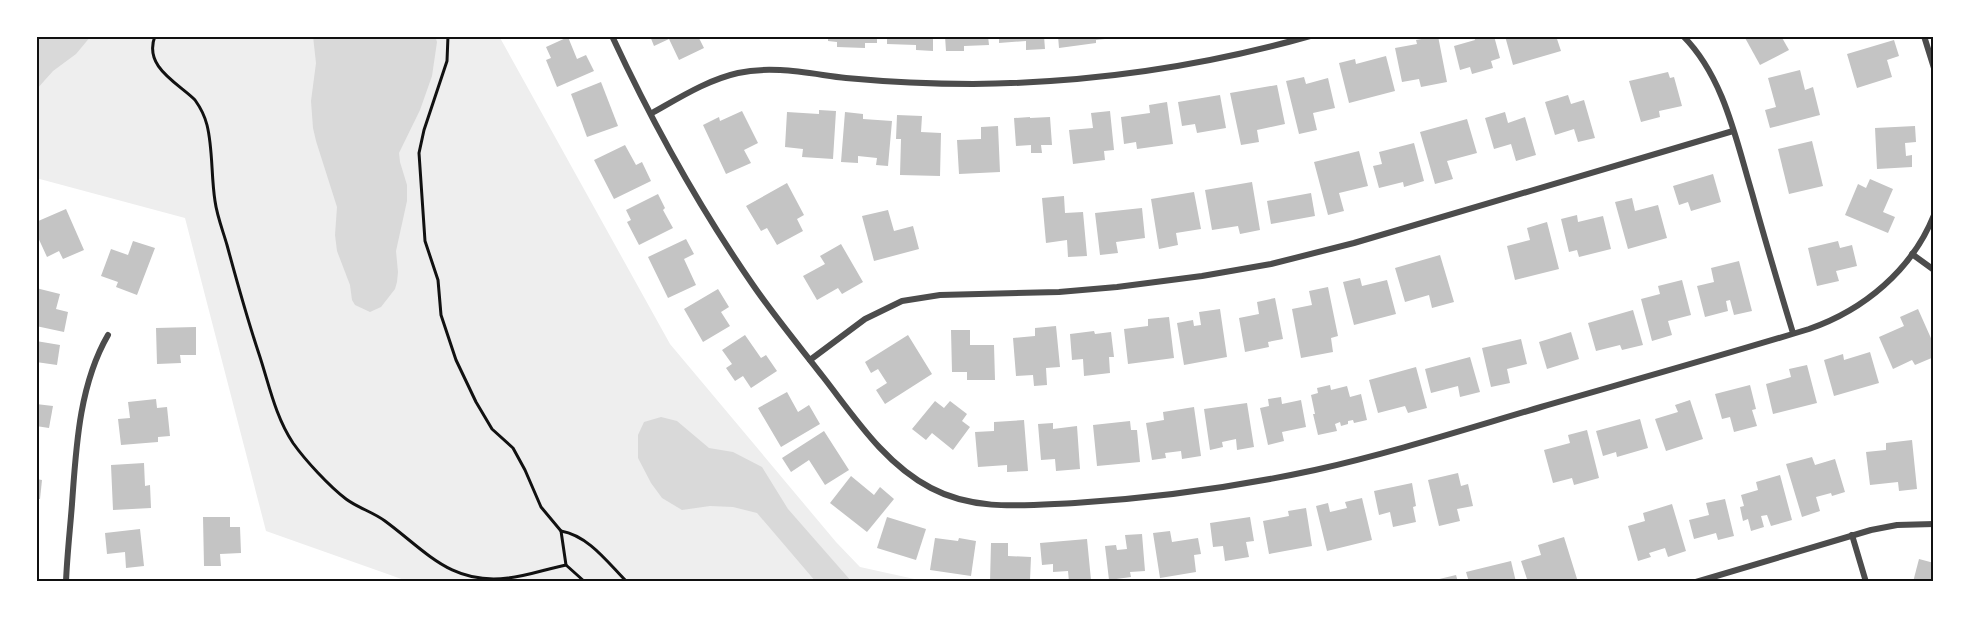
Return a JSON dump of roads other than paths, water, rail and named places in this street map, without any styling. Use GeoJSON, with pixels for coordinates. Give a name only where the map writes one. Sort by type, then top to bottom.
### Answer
{"type":"FeatureCollection","features":[{"type":"Feature","properties":{"kind":"street"},"geometry":{"type":"LineString","coordinates":[[612,36],[676,159],[732,253],[774,315],[873,441],[892,460],[930,488],[956,499],[988,505],[1092,502],[1186,492],[1314,470],[1397,449],[1793,333],[1833,320],[1858,306],[1891,279],[1912,254],[1934,215]]}},
{"type":"Feature","properties":{"kind":"street"},"geometry":{"type":"LineString","coordinates":[[652,113],[704,85],[751,71],[775,70],[876,81],[929,83],[973,84],[1037,81],[1149,71],[1231,56],[1310,36]]}},
{"type":"Feature","properties":{"kind":"street"},"geometry":{"type":"LineString","coordinates":[[1683,36],[1712,74],[1733,131],[1793,333]]}},
{"type":"Feature","properties":{"kind":"street"},"geometry":{"type":"LineString","coordinates":[[1924,36],[1934,68]]}},
{"type":"Feature","properties":{"kind":"street"},"geometry":{"type":"LineString","coordinates":[[810,360],[865,319],[902,301],[933,296],[1107,288],[1191,278],[1271,264],[1365,239],[1733,131]]}},
{"type":"Feature","properties":{"kind":"street"},"geometry":{"type":"LineString","coordinates":[[1912,254],[1934,270]]}},
{"type":"Feature","properties":{"kind":"street"},"geometry":{"type":"LineString","coordinates":[[66,582],[74,469],[82,416],[97,354],[108,335]]}},
{"type":"Feature","properties":{"kind":"street"},"geometry":{"type":"LineString","coordinates":[[1695,582],[1852,535],[1897,525],[1934,524]]}},
{"type":"Feature","properties":{"kind":"street"},"geometry":{"type":"LineString","coordinates":[[1852,535],[1866,582]]}}]}
